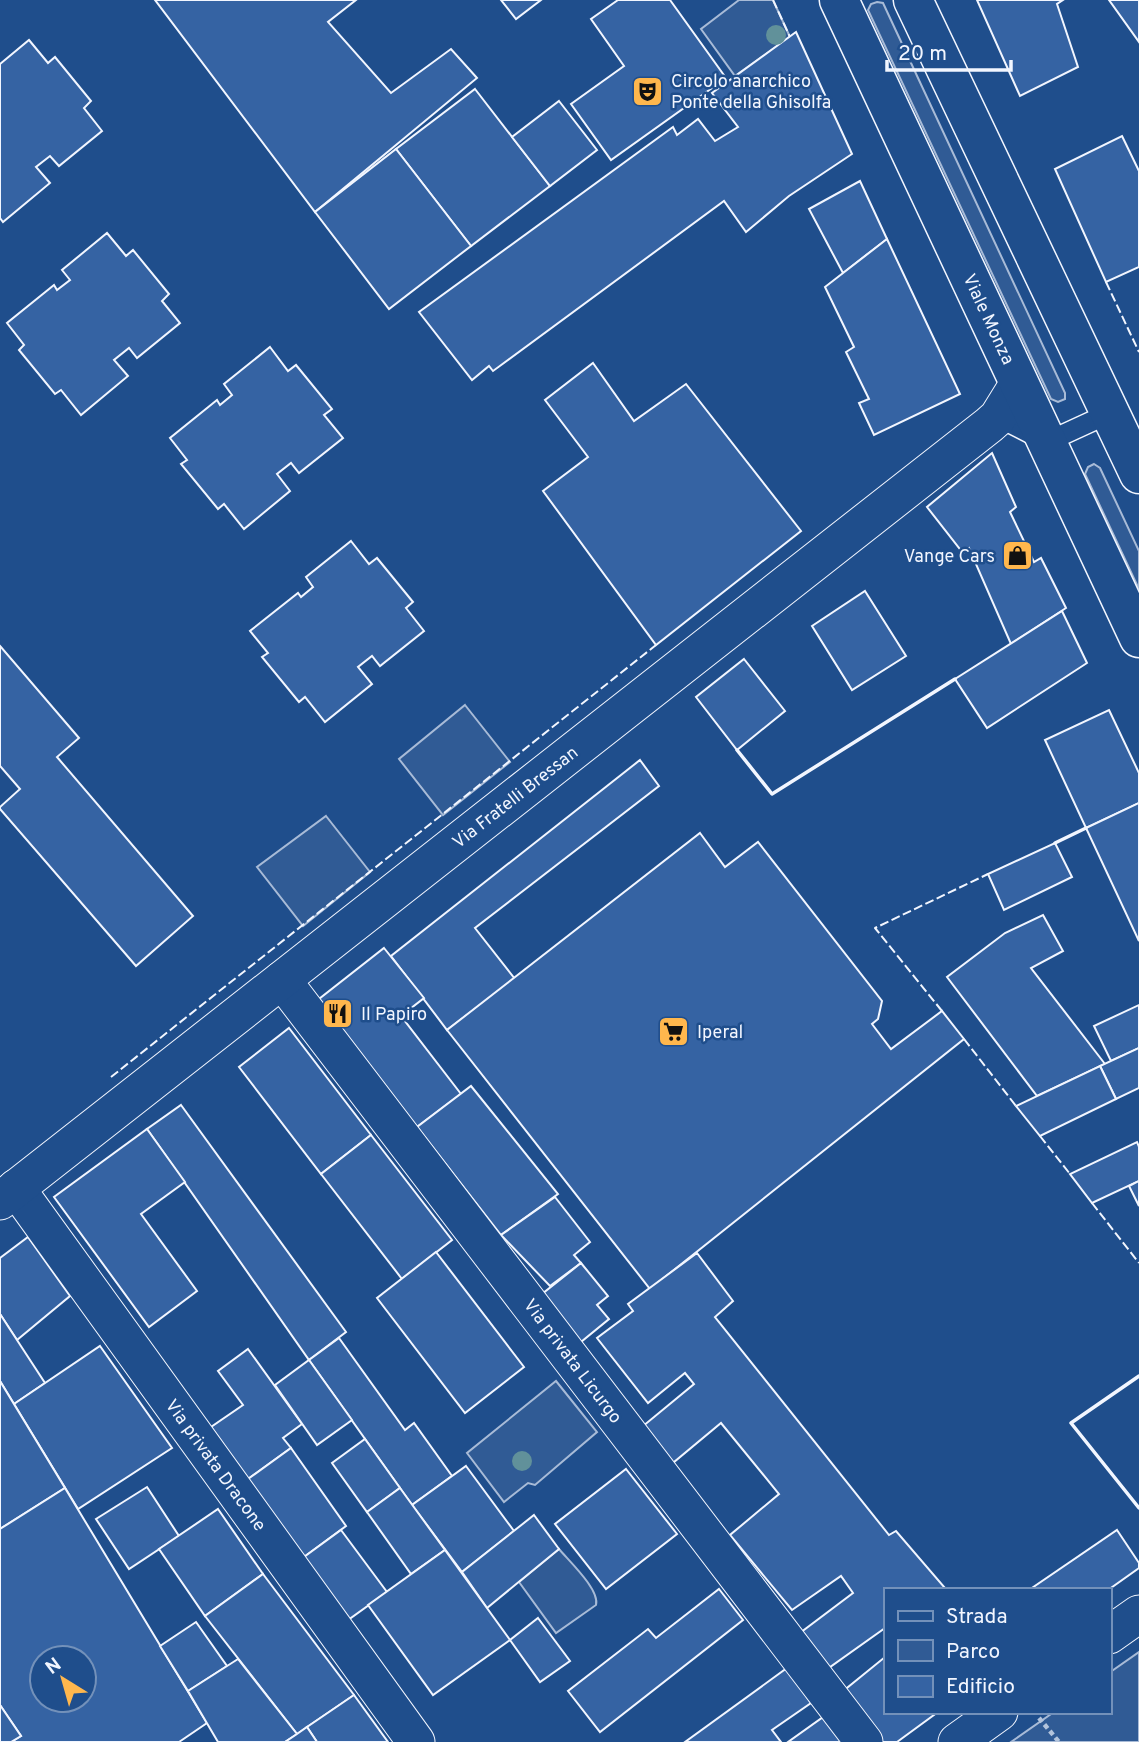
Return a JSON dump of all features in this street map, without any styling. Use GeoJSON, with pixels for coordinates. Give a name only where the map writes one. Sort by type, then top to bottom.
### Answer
{"type":"FeatureCollection","features":[{"type":"Feature","properties":{"kind":"main road","name":"Viale Monza"},"geometry":{"type":"LineString","coordinates":[[839,0],[1139,638]]}},
{"type":"Feature","properties":{"kind":"main road"},"geometry":{"type":"LineString","coordinates":[[913,0],[1139,474]]}},
{"type":"Feature","properties":{"kind":"street","name":"Via Fratelli Bressan"},"geometry":{"type":"LineString","coordinates":[[8,1195],[998,417],[1019,383]]}},
{"type":"Feature","properties":{"kind":"street","name":"Via privata Licurgo"},"geometry":{"type":"LineString","coordinates":[[282,980],[864,1742]]}},
{"type":"Feature","properties":{"kind":"street","name":"Via privata Dracone"},"geometry":{"type":"LineString","coordinates":[[8,1195],[416,1742]]}},
{"type":"Feature","properties":{"kind":"street"},"geometry":{"type":"LineString","coordinates":[[1111,1634],[1139,1614]]}},
{"type":"Feature","properties":{"kind":"street"},"geometry":{"type":"LineString","coordinates":[[957,1742],[996,1714]]}},
{"type":"Feature","properties":{"kind":"lane"},"geometry":{"type":"LineString","coordinates":[[998,417],[1047,442],[1110,413]]}},
{"type":"Feature","properties":{"kind":"path"},"geometry":{"type":"LineString","coordinates":[[1036,1714],[1059,1742]]}},
{"type":"Feature","properties":{"kind":"green space"},"geometry":{"type":"Polygon","coordinates":[[[739,0],[773,0],[790,37],[735,76],[701,29],[739,0]]]}},
{"type":"Feature","properties":{"kind":"green space"},"geometry":{"type":"Polygon","coordinates":[[[883,3],[1065,393],[1065,399],[1058,402],[1051,399],[868,10],[871,4],[883,3]]]}},
{"type":"Feature","properties":{"kind":"green space"},"geometry":{"type":"Polygon","coordinates":[[[1094,464],[1100,468],[1139,551],[1139,589],[1085,474],[1088,467],[1094,464]]]}},
{"type":"Feature","properties":{"kind":"green space"},"geometry":{"type":"Polygon","coordinates":[[[465,705],[510,762],[443,815],[399,759],[465,705]]]}},
{"type":"Feature","properties":{"kind":"green space"},"geometry":{"type":"Polygon","coordinates":[[[326,816],[370,872],[303,926],[257,867],[326,816]]]}},
{"type":"Feature","properties":{"kind":"green space"},"geometry":{"type":"Polygon","coordinates":[[[556,1381],[597,1432],[535,1485],[528,1483],[504,1502],[467,1453],[556,1381]]]}},
{"type":"Feature","properties":{"kind":"green space"},"geometry":{"type":"Polygon","coordinates":[[[559,1549],[589,1584],[596,1605],[556,1633],[519,1582],[559,1549]]]}},
{"type":"Feature","properties":{"kind":"green space"},"geometry":{"type":"Polygon","coordinates":[[[1139,1652],[1139,1742],[1011,1742],[1051,1714],[1111,1714],[1111,1672],[1139,1652]]]}},
{"type":"Feature","properties":{"kind":"building"},"geometry":{"type":"Polygon","coordinates":[[[155,0],[356,0],[328,22],[391,93],[451,49],[477,78],[315,212],[155,0]]]}},
{"type":"Feature","properties":{"kind":"building"},"geometry":{"type":"Polygon","coordinates":[[[501,0],[541,0],[516,19],[501,0]]]}},
{"type":"Feature","properties":{"kind":"building","name":"Circolo anarchico Ponte della Ghisolfa"},"geometry":{"type":"Polygon","coordinates":[[[618,0],[670,0],[726,78],[611,160],[571,104],[624,66],[591,19],[618,0]]]}},
{"type":"Feature","properties":{"kind":"building"},"geometry":{"type":"Polygon","coordinates":[[[977,0],[1063,0],[1057,4],[1078,67],[1020,96],[977,0]]]}},
{"type":"Feature","properties":{"kind":"building"},"geometry":{"type":"Polygon","coordinates":[[[1109,0],[1139,0],[1139,42],[1109,0]]]}},
{"type":"Feature","properties":{"kind":"building"},"geometry":{"type":"Polygon","coordinates":[[[796,32],[852,154],[789,196],[746,232],[724,201],[493,371],[489,366],[472,380],[419,312],[673,127],[677,135],[698,119],[715,141],[738,127],[712,93],[796,32]]]}},
{"type":"Feature","properties":{"kind":"building"},"geometry":{"type":"Polygon","coordinates":[[[29,40],[48,63],[55,57],[91,101],[84,108],[102,131],[59,166],[50,156],[36,167],[50,183],[3,222],[0,218],[0,64],[29,40]]]}},
{"type":"Feature","properties":{"kind":"building"},"geometry":{"type":"Polygon","coordinates":[[[475,89],[550,186],[471,246],[396,149],[475,89]]]}},
{"type":"Feature","properties":{"kind":"building"},"geometry":{"type":"Polygon","coordinates":[[[559,101],[597,150],[550,186],[512,137],[559,101]]]}},
{"type":"Feature","properties":{"kind":"building"},"geometry":{"type":"Polygon","coordinates":[[[1122,136],[1139,171],[1139,267],[1106,282],[1055,169],[1122,136]]]}},
{"type":"Feature","properties":{"kind":"building"},"geometry":{"type":"Polygon","coordinates":[[[396,149],[471,246],[389,309],[315,212],[396,149]]]}},
{"type":"Feature","properties":{"kind":"building"},"geometry":{"type":"Polygon","coordinates":[[[860,181],[887,239],[843,273],[809,209],[860,181]]]}},
{"type":"Feature","properties":{"kind":"building"},"geometry":{"type":"Polygon","coordinates":[[[107,233],[126,256],[133,250],[169,294],[162,301],[180,323],[137,358],[129,348],[114,360],[128,376],[81,415],[61,390],[55,394],[19,350],[24,345],[7,323],[54,285],[57,290],[70,280],[62,270],[107,233]]]}},
{"type":"Feature","properties":{"kind":"building"},"geometry":{"type":"Polygon","coordinates":[[[887,239],[960,394],[874,435],[859,403],[869,399],[846,352],[854,347],[825,287],[887,239]]]}},
{"type":"Feature","properties":{"kind":"building"},"geometry":{"type":"Polygon","coordinates":[[[270,347],[288,371],[296,365],[332,409],[324,415],[343,438],[299,473],[291,463],[277,474],[290,491],[244,529],[224,504],[218,509],[181,464],[187,460],[170,438],[217,400],[220,405],[232,395],[224,384],[270,347]]]}},
{"type":"Feature","properties":{"kind":"building"},"geometry":{"type":"Polygon","coordinates":[[[593,363],[634,421],[686,384],[801,531],[656,645],[543,491],[588,457],[545,400],[593,363]]]}},
{"type":"Feature","properties":{"kind":"building"},"geometry":{"type":"Polygon","coordinates":[[[992,453],[1016,507],[1010,512],[1034,562],[1041,558],[1066,608],[1011,644],[969,548],[963,553],[927,507],[992,453]]]}},
{"type":"Feature","properties":{"kind":"building"},"geometry":{"type":"Polygon","coordinates":[[[351,541],[369,564],[377,558],[413,602],[406,608],[424,631],[380,666],[372,656],[358,667],[372,684],[325,722],[305,697],[299,702],[262,657],[268,653],[250,631],[298,593],[301,597],[313,587],[306,577],[351,541]]]}},
{"type":"Feature","properties":{"kind":"building"},"geometry":{"type":"Polygon","coordinates":[[[865,591],[906,656],[852,690],[812,626],[865,591]]]}},
{"type":"Feature","properties":{"kind":"building"},"geometry":{"type":"Polygon","coordinates":[[[1062,611],[1087,663],[987,728],[955,679],[1062,611]]]}},
{"type":"Feature","properties":{"kind":"building"},"geometry":{"type":"Polygon","coordinates":[[[0,646],[79,738],[57,757],[193,916],[136,966],[0,809],[20,789],[0,766],[0,646]]]}},
{"type":"Feature","properties":{"kind":"building"},"geometry":{"type":"Polygon","coordinates":[[[744,659],[785,711],[737,750],[696,697],[744,659]]]}},
{"type":"Feature","properties":{"kind":"building"},"geometry":{"type":"Polygon","coordinates":[[[1109,710],[1139,773],[1139,803],[1086,828],[1045,740],[1109,710]]]}},
{"type":"Feature","properties":{"kind":"building"},"geometry":{"type":"Polygon","coordinates":[[[640,760],[659,786],[475,928],[515,979],[447,1030],[391,956],[640,760]]]}},
{"type":"Feature","properties":{"kind":"building"},"geometry":{"type":"Polygon","coordinates":[[[1139,803],[1139,941],[1086,828],[1139,803]]]}},
{"type":"Feature","properties":{"kind":"building"},"geometry":{"type":"Polygon","coordinates":[[[700,833],[725,867],[758,842],[882,1001],[878,1019],[872,1024],[891,1049],[942,1011],[964,1039],[650,1289],[447,1030],[700,833]]]}},
{"type":"Feature","properties":{"kind":"building"},"geometry":{"type":"Polygon","coordinates":[[[1055,843],[1072,877],[1004,910],[988,874],[1055,843]]]}},
{"type":"Feature","properties":{"kind":"building"},"geometry":{"type":"Polygon","coordinates":[[[1043,915],[1063,951],[1031,968],[1105,1064],[1037,1096],[947,977],[1005,933],[1043,915]]]}},
{"type":"Feature","properties":{"kind":"building"},"geometry":{"type":"Polygon","coordinates":[[[384,948],[424,998],[401,1016],[461,1094],[417,1127],[319,999],[384,948]]]}},
{"type":"Feature","properties":{"kind":"building"},"geometry":{"type":"Polygon","coordinates":[[[1139,1005],[1139,1048],[1111,1061],[1094,1026],[1139,1005]]]}},
{"type":"Feature","properties":{"kind":"building"},"geometry":{"type":"Polygon","coordinates":[[[289,1028],[371,1135],[321,1174],[239,1067],[289,1028]]]}},
{"type":"Feature","properties":{"kind":"building"},"geometry":{"type":"Polygon","coordinates":[[[1139,1048],[1139,1088],[1116,1099],[1100,1066],[1139,1048]]]}},
{"type":"Feature","properties":{"kind":"building"},"geometry":{"type":"Polygon","coordinates":[[[1100,1066],[1116,1099],[1040,1136],[1016,1106],[1100,1066]]]}},
{"type":"Feature","properties":{"kind":"building"},"geometry":{"type":"Polygon","coordinates":[[[471,1086],[558,1194],[501,1235],[417,1127],[471,1086]]]}},
{"type":"Feature","properties":{"kind":"building"},"geometry":{"type":"Polygon","coordinates":[[[181,1105],[346,1332],[309,1360],[147,1129],[181,1105]]]}},
{"type":"Feature","properties":{"kind":"building"},"geometry":{"type":"Polygon","coordinates":[[[147,1129],[185,1182],[141,1214],[197,1291],[149,1327],[54,1197],[147,1129]]]}},
{"type":"Feature","properties":{"kind":"building"},"geometry":{"type":"Polygon","coordinates":[[[371,1135],[452,1240],[402,1279],[321,1174],[371,1135]]]}},
{"type":"Feature","properties":{"kind":"building"},"geometry":{"type":"Polygon","coordinates":[[[1137,1142],[1139,1181],[1092,1203],[1070,1174],[1137,1142]]]}},
{"type":"Feature","properties":{"kind":"building"},"geometry":{"type":"Polygon","coordinates":[[[1139,1181],[1139,1206],[1129,1186],[1139,1181]]]}},
{"type":"Feature","properties":{"kind":"building"},"geometry":{"type":"Polygon","coordinates":[[[555,1197],[590,1242],[574,1255],[581,1263],[550,1286],[501,1235],[555,1197]]]}},
{"type":"Feature","properties":{"kind":"building"},"geometry":{"type":"Polygon","coordinates":[[[28,1237],[70,1296],[17,1340],[0,1314],[0,1258],[28,1237]]]}},
{"type":"Feature","properties":{"kind":"building"},"geometry":{"type":"Polygon","coordinates":[[[436,1252],[524,1367],[465,1413],[377,1298],[436,1252]]]}},
{"type":"Feature","properties":{"kind":"building"},"geometry":{"type":"Polygon","coordinates":[[[697,1253],[733,1301],[715,1317],[889,1535],[896,1531],[945,1588],[884,1588],[884,1629],[823,1672],[796,1636],[853,1593],[841,1576],[792,1610],[730,1535],[779,1494],[721,1423],[668,1467],[637,1431],[694,1384],[685,1373],[648,1403],[597,1338],[633,1311],[628,1304],[697,1253]]]}},
{"type":"Feature","properties":{"kind":"building"},"geometry":{"type":"Polygon","coordinates":[[[581,1263],[608,1296],[597,1305],[609,1319],[576,1346],[537,1298],[581,1263]]]}},
{"type":"Feature","properties":{"kind":"building"},"geometry":{"type":"Polygon","coordinates":[[[0,1314],[45,1383],[14,1404],[0,1381],[0,1314]]]}},
{"type":"Feature","properties":{"kind":"building"},"geometry":{"type":"Polygon","coordinates":[[[339,1338],[405,1430],[414,1423],[452,1476],[412,1505],[309,1360],[339,1338]]]}},
{"type":"Feature","properties":{"kind":"building"},"geometry":{"type":"Polygon","coordinates":[[[100,1346],[172,1448],[78,1509],[14,1404],[100,1346]]]}},
{"type":"Feature","properties":{"kind":"building"},"geometry":{"type":"Polygon","coordinates":[[[248,1349],[302,1424],[283,1438],[291,1448],[248,1479],[211,1427],[243,1405],[218,1371],[248,1349]]]}},
{"type":"Feature","properties":{"kind":"building"},"geometry":{"type":"Polygon","coordinates":[[[309,1360],[352,1420],[317,1445],[275,1385],[309,1360]]]}},
{"type":"Feature","properties":{"kind":"building"},"geometry":{"type":"Polygon","coordinates":[[[0,1381],[65,1488],[0,1529],[0,1381]]]}},
{"type":"Feature","properties":{"kind":"building"},"geometry":{"type":"Polygon","coordinates":[[[365,1439],[400,1488],[367,1512],[332,1463],[365,1439]]]}},
{"type":"Feature","properties":{"kind":"building"},"geometry":{"type":"Polygon","coordinates":[[[291,1448],[346,1526],[304,1557],[248,1479],[291,1448]]]}},
{"type":"Feature","properties":{"kind":"building"},"geometry":{"type":"Polygon","coordinates":[[[466,1466],[514,1531],[462,1572],[412,1505],[466,1466]]]}},
{"type":"Feature","properties":{"kind":"building"},"geometry":{"type":"Polygon","coordinates":[[[626,1469],[677,1534],[606,1589],[555,1524],[626,1469]]]}},
{"type":"Feature","properties":{"kind":"building"},"geometry":{"type":"Polygon","coordinates":[[[147,1487],[179,1536],[129,1569],[96,1519],[147,1487]]]}},
{"type":"Feature","properties":{"kind":"building"},"geometry":{"type":"Polygon","coordinates":[[[65,1488],[207,1723],[179,1742],[11,1742],[21,1736],[0,1705],[0,1529],[65,1488]]]}},
{"type":"Feature","properties":{"kind":"building"},"geometry":{"type":"Polygon","coordinates":[[[400,1488],[445,1550],[411,1574],[367,1512],[400,1488]]]}},
{"type":"Feature","properties":{"kind":"building"},"geometry":{"type":"Polygon","coordinates":[[[218,1509],[263,1574],[205,1616],[159,1549],[218,1509]]]}},
{"type":"Feature","properties":{"kind":"building"},"geometry":{"type":"Polygon","coordinates":[[[534,1515],[559,1549],[487,1608],[462,1572],[534,1515]]]}},
{"type":"Feature","properties":{"kind":"building"},"geometry":{"type":"Polygon","coordinates":[[[341,1530],[387,1592],[348,1620],[304,1557],[341,1530]]]}},
{"type":"Feature","properties":{"kind":"building"},"geometry":{"type":"Polygon","coordinates":[[[1117,1530],[1139,1563],[1139,1568],[1111,1588],[1032,1588],[1117,1530]]]}},
{"type":"Feature","properties":{"kind":"building"},"geometry":{"type":"Polygon","coordinates":[[[445,1550],[510,1640],[433,1695],[368,1605],[445,1550]]]}},
{"type":"Feature","properties":{"kind":"building"},"geometry":{"type":"Polygon","coordinates":[[[263,1574],[354,1695],[297,1734],[205,1616],[263,1574]]]}},
{"type":"Feature","properties":{"kind":"building"},"geometry":{"type":"Polygon","coordinates":[[[719,1589],[743,1620],[600,1732],[568,1691],[648,1629],[656,1638],[719,1589]]]}},
{"type":"Feature","properties":{"kind":"building"},"geometry":{"type":"Polygon","coordinates":[[[538,1618],[570,1661],[540,1682],[510,1640],[538,1618]]]}},
{"type":"Feature","properties":{"kind":"building"},"geometry":{"type":"Polygon","coordinates":[[[196,1622],[227,1666],[188,1691],[160,1646],[196,1622]]]}},
{"type":"Feature","properties":{"kind":"building"},"geometry":{"type":"Polygon","coordinates":[[[884,1658],[884,1714],[935,1714],[897,1742],[880,1742],[842,1692],[884,1658]]]}},
{"type":"Feature","properties":{"kind":"building"},"geometry":{"type":"Polygon","coordinates":[[[238,1659],[297,1734],[285,1742],[218,1742],[188,1691],[238,1659]]]}},
{"type":"Feature","properties":{"kind":"building"},"geometry":{"type":"Polygon","coordinates":[[[787,1668],[811,1703],[772,1730],[781,1742],[685,1742],[787,1668]]]}},
{"type":"Feature","properties":{"kind":"building"},"geometry":{"type":"Polygon","coordinates":[[[354,1695],[388,1742],[317,1742],[307,1727],[354,1695]]]}},
{"type":"Feature","properties":{"kind":"building"},"geometry":{"type":"Polygon","coordinates":[[[0,1705],[21,1736],[11,1742],[0,1742],[0,1705]]]}},
{"type":"Feature","properties":{"kind":"building"},"geometry":{"type":"Polygon","coordinates":[[[826,1715],[846,1742],[788,1742],[826,1715]]]}},
{"type":"Feature","properties":{"kind":"building"},"geometry":{"type":"Polygon","coordinates":[[[307,1727],[317,1742],[285,1742],[297,1734],[307,1727]]]}},
{"type":"Feature","properties":{"kind":"fence"},"geometry":{"type":"LineString","coordinates":[[773,0],[790,37]]}},
{"type":"Feature","properties":{"kind":"fence"},"geometry":{"type":"LineString","coordinates":[[1106,282],[1139,352]]}},
{"type":"Feature","properties":{"kind":"fence"},"geometry":{"type":"LineString","coordinates":[[111,1077],[656,645]]}},
{"type":"Feature","properties":{"kind":"fence"},"geometry":{"type":"LineString","coordinates":[[942,1011],[875,928],[988,874]]}},
{"type":"Feature","properties":{"kind":"fence"},"geometry":{"type":"LineString","coordinates":[[964,1039],[1016,1106]]}},
{"type":"Feature","properties":{"kind":"fence"},"geometry":{"type":"LineString","coordinates":[[1040,1136],[1070,1174]]}},
{"type":"Feature","properties":{"kind":"fence"},"geometry":{"type":"LineString","coordinates":[[1092,1203],[1139,1263]]}},
{"type":"Feature","properties":{"kind":"wall"},"geometry":{"type":"LineString","coordinates":[[737,750],[772,794],[955,679]]}},
{"type":"Feature","properties":{"kind":"wall"},"geometry":{"type":"LineString","coordinates":[[1055,843],[1086,828]]}},
{"type":"Feature","properties":{"kind":"wall"},"geometry":{"type":"LineString","coordinates":[[1139,1376],[1071,1423],[1139,1508]]}},
{"type":"Feature","properties":{"kind":"place","name":"Circolo anarchico Ponte della Ghisolfa"},"geometry":{"type":"Point","coordinates":[648,91]}},
{"type":"Feature","properties":{"kind":"place","name":"Vange Cars"},"geometry":{"type":"Point","coordinates":[1018,556]}},
{"type":"Feature","properties":{"kind":"place","name":"Il Papiro"},"geometry":{"type":"Point","coordinates":[338,1014]}},
{"type":"Feature","properties":{"kind":"place","name":"Iperal"},"geometry":{"type":"Point","coordinates":[674,1032]}}]}
